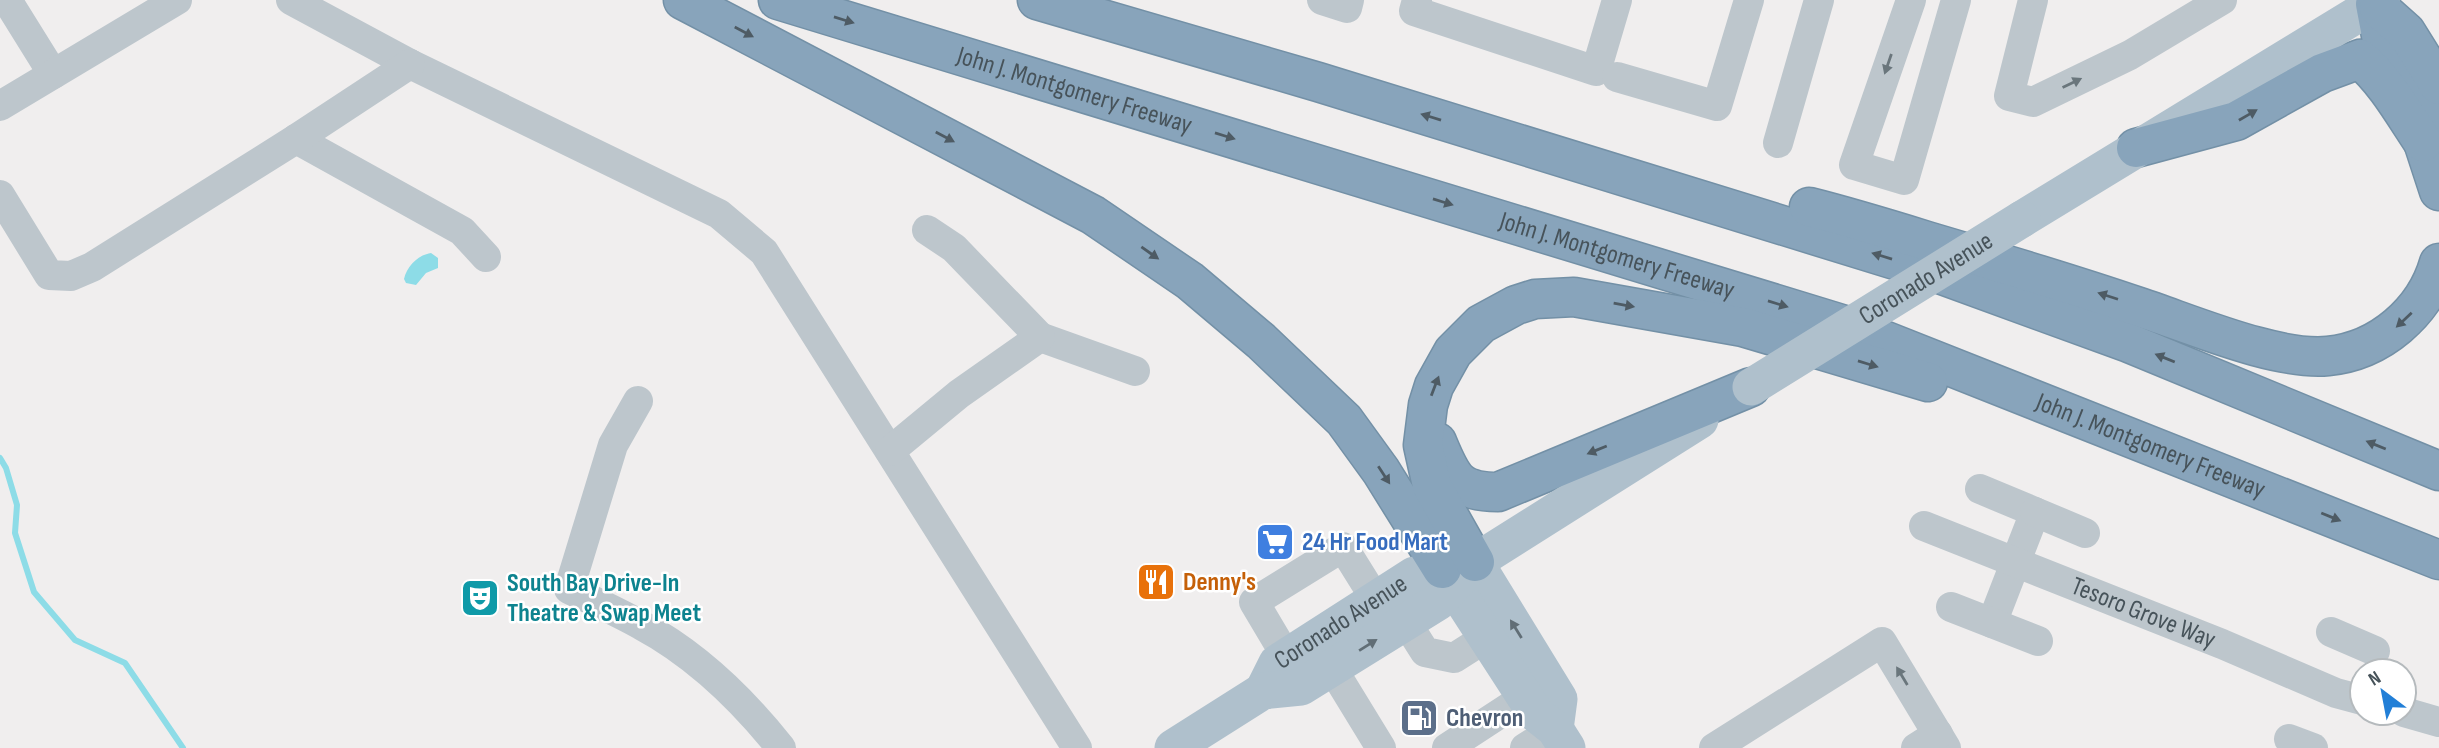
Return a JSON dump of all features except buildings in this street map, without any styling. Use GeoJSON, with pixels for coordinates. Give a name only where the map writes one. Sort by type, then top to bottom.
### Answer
{"type":"FeatureCollection","features":[{"type":"Feature","properties":{"kind":"highway"},"geometry":{"type":"LineString","coordinates":[[683,0],[1093,215],[1190,281],[1261,341],[1344,420],[1457,572]]}},
{"type":"Feature","properties":{"kind":"highway","name":"John J. Montgomery Freeway"},"geometry":{"type":"LineString","coordinates":[[778,0],[1849,326],[2439,560]]}},
{"type":"Feature","properties":{"kind":"highway"},"geometry":{"type":"LineString","coordinates":[[1037,0],[1934,272],[2129,343],[2439,471]]}},
{"type":"Feature","properties":{"kind":"highway"},"geometry":{"type":"LineString","coordinates":[[2376,1],[2406,32],[2439,85]]}},
{"type":"Feature","properties":{"kind":"highway"},"geometry":{"type":"LineString","coordinates":[[2376,1],[2383,46],[2423,111],[2423,142]]}},
{"type":"Feature","properties":{"kind":"highway"},"geometry":{"type":"LineString","coordinates":[[2136,148],[2236,121],[2322,73],[2360,59],[2389,93],[2423,142],[2439,191]]}},
{"type":"Feature","properties":{"kind":"highway"},"geometry":{"type":"LineString","coordinates":[[1466,128],[1831,212],[2045,275],[2290,354],[2330,356],[2359,349],[2386,335],[2416,308],[2428,291],[2439,263]]}},
{"type":"Feature","properties":{"kind":"highway"},"geometry":{"type":"LineString","coordinates":[[1457,572],[1423,445],[1431,395],[1453,352],[1481,324],[1516,305],[1535,299],[1574,296],[1743,327],[1935,384],[2038,420],[2268,492]]}},
{"type":"Feature","properties":{"kind":"highway"},"geometry":{"type":"LineString","coordinates":[[1426,424],[1455,477],[1465,488],[1480,492],[1498,492],[1751,387]]}},
{"type":"Feature","properties":{"kind":"main road","name":"Coronado Avenue"},"geometry":{"type":"LineString","coordinates":[[1173,748],[1264,691],[1301,687],[1332,668],[1438,601],[1457,572],[2376,1]]}},
{"type":"Feature","properties":{"kind":"main road","name":"Coronado Avenue"},"geometry":{"type":"LineString","coordinates":[[1264,691],[1277,663],[1286,656],[1414,575],[1457,572]]}},
{"type":"Feature","properties":{"kind":"main road"},"geometry":{"type":"LineString","coordinates":[[1457,572],[1487,638],[1536,714],[1549,742]]}},
{"type":"Feature","properties":{"kind":"main road"},"geometry":{"type":"LineString","coordinates":[[1457,572],[1559,699],[1549,742]]}},
{"type":"Feature","properties":{"kind":"street"},"geometry":{"type":"LineString","coordinates":[[6,0],[53,74]]}},
{"type":"Feature","properties":{"kind":"street"},"geometry":{"type":"LineString","coordinates":[[0,106],[177,0]]}},
{"type":"Feature","properties":{"kind":"street"},"geometry":{"type":"LineString","coordinates":[[291,0],[411,64],[706,208],[728,222],[764,252],[1077,748]]}},
{"type":"Feature","properties":{"kind":"street"},"geometry":{"type":"LineString","coordinates":[[1322,0],[1347,9],[1349,0]]}},
{"type":"Feature","properties":{"kind":"street"},"geometry":{"type":"LineString","coordinates":[[1417,0],[1414,11],[1596,71],[1617,0]]}},
{"type":"Feature","properties":{"kind":"street"},"geometry":{"type":"LineString","coordinates":[[1617,76],[1717,106],[1749,0]]}},
{"type":"Feature","properties":{"kind":"street"},"geometry":{"type":"LineString","coordinates":[[1778,144],[1819,0]]}},
{"type":"Feature","properties":{"kind":"street"},"geometry":{"type":"LineString","coordinates":[[1910,0],[1854,165],[1904,180],[1956,0]]}},
{"type":"Feature","properties":{"kind":"street"},"geometry":{"type":"LineString","coordinates":[[2033,0],[2009,96],[2033,102],[2130,55],[2222,0]]}},
{"type":"Feature","properties":{"kind":"street"},"geometry":{"type":"LineString","coordinates":[[0,195],[49,275],[71,276],[92,267],[411,64]]}},
{"type":"Feature","properties":{"kind":"street"},"geometry":{"type":"LineString","coordinates":[[296,139],[462,231],[486,257]]}},
{"type":"Feature","properties":{"kind":"street"},"geometry":{"type":"LineString","coordinates":[[927,230],[954,248],[1040,337],[1135,371]]}},
{"type":"Feature","properties":{"kind":"street"},"geometry":{"type":"LineString","coordinates":[[890,451],[959,394],[1040,337]]}},
{"type":"Feature","properties":{"kind":"street"},"geometry":{"type":"LineString","coordinates":[[638,401],[614,445],[569,589],[642,625],[714,675],[748,707],[781,748]]}},
{"type":"Feature","properties":{"kind":"street"},"geometry":{"type":"LineString","coordinates":[[1980,489],[2085,533]]}},
{"type":"Feature","properties":{"kind":"street"},"geometry":{"type":"LineString","coordinates":[[1992,623],[2035,513]]}},
{"type":"Feature","properties":{"kind":"street","name":"Tesoro Grove Way"},"geometry":{"type":"LineString","coordinates":[[1924,526],[2348,697]]}},
{"type":"Feature","properties":{"kind":"street"},"geometry":{"type":"LineString","coordinates":[[1286,656],[1254,602],[1343,547],[1376,600]]}},
{"type":"Feature","properties":{"kind":"street"},"geometry":{"type":"LineString","coordinates":[[1951,607],[2038,641]]}},
{"type":"Feature","properties":{"kind":"street"},"geometry":{"type":"LineString","coordinates":[[1406,622],[1424,652],[1454,658],[1487,638]]}},
{"type":"Feature","properties":{"kind":"street"},"geometry":{"type":"LineString","coordinates":[[2331,632],[2375,651]]}},
{"type":"Feature","properties":{"kind":"street"},"geometry":{"type":"LineString","coordinates":[[1714,748],[1882,642],[1933,743]]}},
{"type":"Feature","properties":{"kind":"street"},"geometry":{"type":"LineString","coordinates":[[1332,668],[1381,748]]}},
{"type":"Feature","properties":{"kind":"street"},"geometry":{"type":"LineString","coordinates":[[1447,748],[1525,697]]}},
{"type":"Feature","properties":{"kind":"street"},"geometry":{"type":"LineString","coordinates":[[2418,716],[2439,722]]}},
{"type":"Feature","properties":{"kind":"water"},"geometry":{"type":"Polygon","coordinates":[[[431,253],[438,258],[438,268],[426,273],[416,285],[406,283],[405,274],[410,266],[422,256],[431,253]]]}},
{"type":"Feature","properties":{"kind":"waterway"},"geometry":{"type":"LineString","coordinates":[[0,458],[6,468],[17,505],[15,533],[34,592],[75,640],[125,663],[183,748]]}},
{"type":"Feature","properties":{"kind":"place","name":"24 Hr Food Mart"},"geometry":{"type":"Point","coordinates":[1275,542]}},
{"type":"Feature","properties":{"kind":"place","name":"Denny's"},"geometry":{"type":"Point","coordinates":[1156,582]}},
{"type":"Feature","properties":{"kind":"place","name":"South Bay Drive-In Theatre & Swap Meet"},"geometry":{"type":"Point","coordinates":[480,598]}},
{"type":"Feature","properties":{"kind":"place","name":"Chevron"},"geometry":{"type":"Point","coordinates":[1419,718]}}]}
